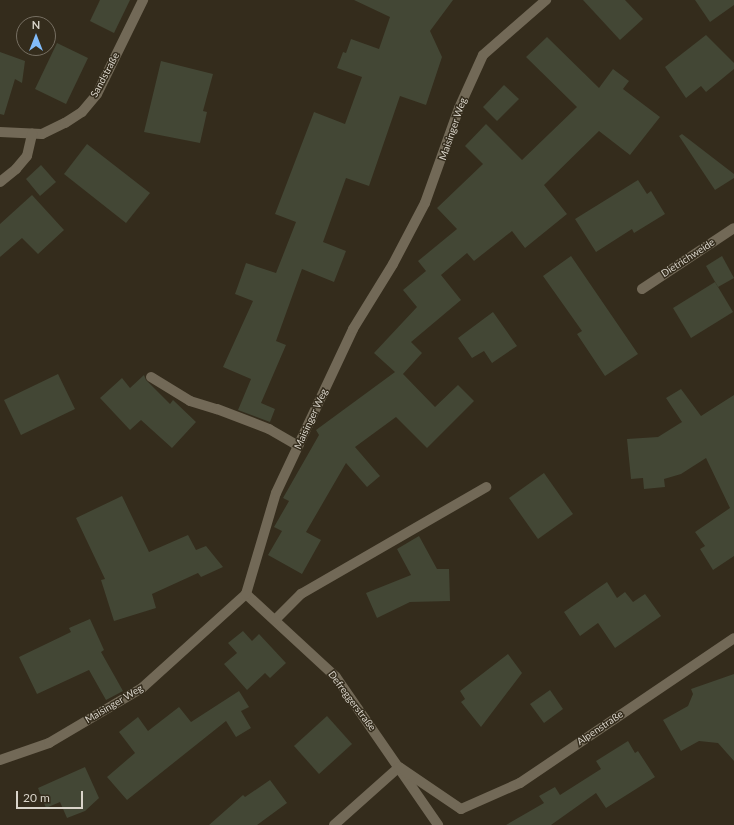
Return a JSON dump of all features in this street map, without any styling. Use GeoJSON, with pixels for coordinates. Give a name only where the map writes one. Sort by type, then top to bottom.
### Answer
{"type":"FeatureCollection","features":[{"type":"Feature","properties":{"kind":"street","name":"Sandstraße"},"geometry":{"type":"LineString","coordinates":[[0,132],[42,134],[65,123],[82,112],[97,94],[143,0]]}},
{"type":"Feature","properties":{"kind":"street","name":"Maisinger Weg"},"geometry":{"type":"LineString","coordinates":[[0,760],[49,743],[142,688],[246,594],[276,493],[353,329],[393,264],[425,204],[459,108],[483,55],[546,0]]}},
{"type":"Feature","properties":{"kind":"street"},"geometry":{"type":"LineString","coordinates":[[0,182],[16,169],[27,156],[32,134]]}},
{"type":"Feature","properties":{"kind":"street","name":"Dietrichweide"},"geometry":{"type":"LineString","coordinates":[[642,289],[734,228]]}},
{"type":"Feature","properties":{"kind":"street"},"geometry":{"type":"LineString","coordinates":[[151,377],[190,401],[217,409],[269,429],[298,446]]}},
{"type":"Feature","properties":{"kind":"street"},"geometry":{"type":"LineString","coordinates":[[275,620],[301,594],[486,487]]}},
{"type":"Feature","properties":{"kind":"street","name":"Defreggerstraße"},"geometry":{"type":"LineString","coordinates":[[246,594],[336,677],[438,825]]}},
{"type":"Feature","properties":{"kind":"street","name":"Alpenstraße"},"geometry":{"type":"LineString","coordinates":[[399,767],[461,809],[520,783],[734,638]]}},
{"type":"Feature","properties":{"kind":"street"},"geometry":{"type":"LineString","coordinates":[[334,825],[399,767]]}},
{"type":"Feature","properties":{"kind":"building"},"geometry":{"type":"Polygon","coordinates":[[[100,0],[130,0],[114,33],[90,21],[100,0]]]}},
{"type":"Feature","properties":{"kind":"building"},"geometry":{"type":"Polygon","coordinates":[[[354,0],[453,0],[430,31],[442,57],[426,105],[400,96],[369,186],[346,178],[323,242],[346,251],[334,282],[302,269],[276,341],[286,345],[261,403],[275,409],[270,422],[238,410],[251,379],[223,367],[253,301],[235,294],[246,263],[276,273],[296,222],[275,214],[314,112],[345,124],[362,77],[337,68],[343,52],[346,53],[351,39],[379,49],[390,17],[354,0]]]}},
{"type":"Feature","properties":{"kind":"building"},"geometry":{"type":"Polygon","coordinates":[[[583,0],[625,0],[643,19],[620,40],[583,0]]]}},
{"type":"Feature","properties":{"kind":"building"},"geometry":{"type":"Polygon","coordinates":[[[695,0],[734,0],[734,5],[710,22],[695,0]]]}},
{"type":"Feature","properties":{"kind":"building"},"geometry":{"type":"Polygon","coordinates":[[[706,35],[734,63],[734,69],[706,92],[701,86],[686,98],[665,67],[706,35]]]}},
{"type":"Feature","properties":{"kind":"building"},"geometry":{"type":"Polygon","coordinates":[[[547,37],[599,88],[613,69],[629,81],[623,89],[660,117],[630,155],[599,131],[544,185],[567,214],[525,248],[512,231],[474,261],[467,253],[441,275],[461,300],[411,342],[422,353],[403,374],[435,407],[458,385],[474,401],[427,448],[396,417],[355,447],[380,476],[367,487],[346,463],[306,532],[321,540],[302,574],[268,555],[282,531],[274,527],[289,501],[283,498],[319,435],[316,430],[395,372],[374,353],[417,307],[403,290],[426,271],[418,261],[457,229],[437,208],[483,164],[465,146],[486,124],[522,160],[577,107],[526,57],[547,37]]]}},
{"type":"Feature","properties":{"kind":"building"},"geometry":{"type":"Polygon","coordinates":[[[57,43],[88,58],[66,104],[35,89],[51,56],[56,56],[57,43]]]}},
{"type":"Feature","properties":{"kind":"building"},"geometry":{"type":"Polygon","coordinates":[[[0,52],[25,61],[22,83],[15,79],[4,115],[0,114],[0,52]]]}},
{"type":"Feature","properties":{"kind":"building"},"geometry":{"type":"Polygon","coordinates":[[[161,61],[213,74],[203,111],[207,112],[200,143],[144,132],[161,61]]]}},
{"type":"Feature","properties":{"kind":"building"},"geometry":{"type":"Polygon","coordinates":[[[504,85],[519,99],[497,121],[483,107],[504,85]]]}},
{"type":"Feature","properties":{"kind":"building"},"geometry":{"type":"Polygon","coordinates":[[[682,134],[734,174],[734,178],[715,190],[679,136],[682,134]]]}},
{"type":"Feature","properties":{"kind":"building"},"geometry":{"type":"Polygon","coordinates":[[[87,144],[150,193],[126,223],[64,174],[87,144]]]}},
{"type":"Feature","properties":{"kind":"building"},"geometry":{"type":"Polygon","coordinates":[[[41,165],[56,182],[40,196],[26,179],[41,165]]]}},
{"type":"Feature","properties":{"kind":"building"},"geometry":{"type":"Polygon","coordinates":[[[638,180],[647,194],[651,191],[665,214],[634,233],[632,229],[596,252],[575,219],[638,180]]]}},
{"type":"Feature","properties":{"kind":"building"},"geometry":{"type":"Polygon","coordinates":[[[32,195],[64,230],[38,254],[22,238],[0,257],[0,224],[32,195]]]}},
{"type":"Feature","properties":{"kind":"building"},"geometry":{"type":"Polygon","coordinates":[[[571,256],[638,354],[605,376],[577,334],[582,331],[543,276],[571,256]]]}},
{"type":"Feature","properties":{"kind":"building"},"geometry":{"type":"Polygon","coordinates":[[[722,256],[734,278],[718,287],[706,266],[722,256]]]}},
{"type":"Feature","properties":{"kind":"building"},"geometry":{"type":"Polygon","coordinates":[[[715,282],[733,312],[691,338],[673,308],[715,282]]]}},
{"type":"Feature","properties":{"kind":"building"},"geometry":{"type":"Polygon","coordinates":[[[493,312],[517,346],[492,363],[484,351],[472,358],[458,338],[493,312]]]}},
{"type":"Feature","properties":{"kind":"building"},"geometry":{"type":"Polygon","coordinates":[[[58,374],[75,409],[21,435],[4,400],[58,374]]]}},
{"type":"Feature","properties":{"kind":"building"},"geometry":{"type":"Polygon","coordinates":[[[144,375],[146,380],[170,404],[173,400],[196,422],[172,448],[141,420],[130,430],[100,398],[122,378],[130,388],[144,375]]]}},
{"type":"Feature","properties":{"kind":"building"},"geometry":{"type":"Polygon","coordinates":[[[681,389],[701,416],[734,395],[734,556],[713,570],[700,549],[705,546],[695,532],[730,508],[706,458],[681,474],[664,479],[665,487],[644,489],[643,478],[631,479],[627,439],[658,437],[682,422],[666,398],[681,389]]]}},
{"type":"Feature","properties":{"kind":"building"},"geometry":{"type":"Polygon","coordinates":[[[544,473],[573,514],[538,539],[509,498],[544,473]]]}},
{"type":"Feature","properties":{"kind":"building"},"geometry":{"type":"Polygon","coordinates":[[[122,496],[149,552],[188,535],[196,550],[206,546],[223,567],[201,577],[198,573],[152,594],[156,608],[114,621],[101,580],[105,579],[76,518],[122,496]]]}},
{"type":"Feature","properties":{"kind":"building"},"geometry":{"type":"Polygon","coordinates":[[[419,536],[437,569],[449,569],[450,601],[410,602],[377,618],[366,593],[411,575],[397,549],[419,536]]]}},
{"type":"Feature","properties":{"kind":"building"},"geometry":{"type":"Polygon","coordinates":[[[607,582],[617,598],[625,592],[633,602],[645,594],[661,616],[615,648],[598,623],[580,636],[564,612],[607,582]]]}},
{"type":"Feature","properties":{"kind":"building"},"geometry":{"type":"Polygon","coordinates":[[[90,619],[104,650],[101,652],[123,691],[106,700],[89,670],[37,694],[19,657],[71,632],[69,628],[90,619]]]}},
{"type":"Feature","properties":{"kind":"building"},"geometry":{"type":"Polygon","coordinates":[[[243,631],[252,641],[259,634],[286,663],[270,678],[265,673],[247,690],[224,664],[237,653],[228,643],[243,631]]]}},
{"type":"Feature","properties":{"kind":"building"},"geometry":{"type":"Polygon","coordinates":[[[508,654],[522,673],[481,727],[461,702],[465,699],[460,691],[508,654]]]}},
{"type":"Feature","properties":{"kind":"building"},"geometry":{"type":"Polygon","coordinates":[[[734,674],[734,761],[718,743],[699,741],[681,751],[663,720],[688,706],[693,694],[691,689],[734,674]]]}},
{"type":"Feature","properties":{"kind":"building"},"geometry":{"type":"Polygon","coordinates":[[[550,690],[563,709],[544,723],[530,704],[550,690]]]}},
{"type":"Feature","properties":{"kind":"building"},"geometry":{"type":"Polygon","coordinates":[[[239,691],[249,707],[241,711],[251,728],[236,737],[226,721],[127,800],[107,777],[135,753],[119,732],[138,717],[148,731],[179,707],[191,722],[239,691]]]}},
{"type":"Feature","properties":{"kind":"building"},"geometry":{"type":"Polygon","coordinates":[[[327,716],[352,744],[319,774],[294,746],[327,716]]]}},
{"type":"Feature","properties":{"kind":"building"},"geometry":{"type":"Polygon","coordinates":[[[628,741],[635,753],[638,751],[655,777],[606,808],[596,793],[551,825],[506,825],[544,803],[539,796],[555,787],[560,795],[601,769],[596,761],[628,741]]]}},
{"type":"Feature","properties":{"kind":"building"},"geometry":{"type":"Polygon","coordinates":[[[85,767],[99,798],[85,811],[67,818],[60,802],[46,808],[38,788],[85,767]]]}},
{"type":"Feature","properties":{"kind":"building"},"geometry":{"type":"Polygon","coordinates":[[[270,780],[287,803],[257,825],[209,825],[243,795],[245,797],[270,780]]]}}]}
